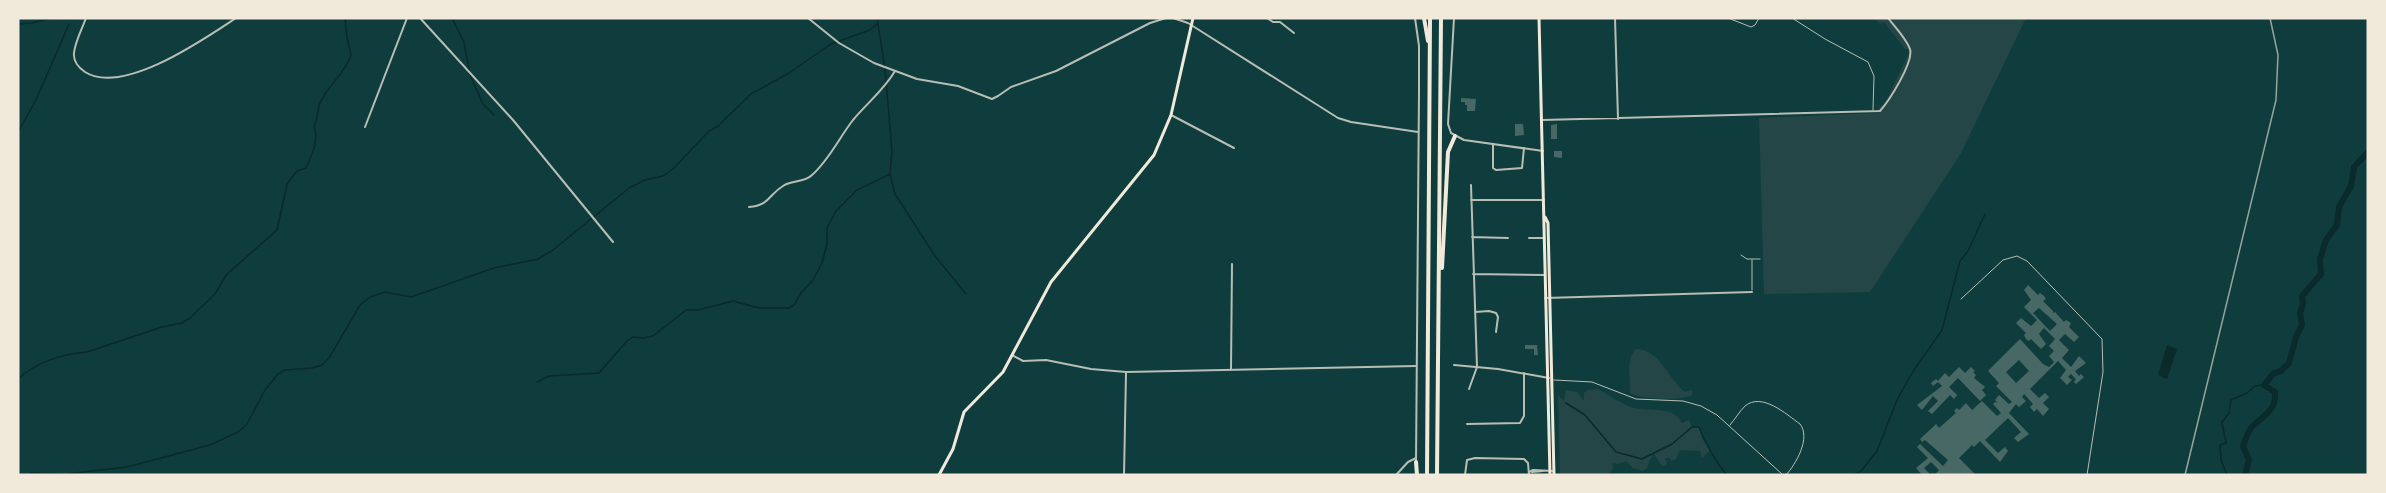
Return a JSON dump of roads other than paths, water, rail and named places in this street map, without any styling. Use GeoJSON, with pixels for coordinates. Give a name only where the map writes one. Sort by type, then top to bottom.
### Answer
{"type":"FeatureCollection","features":[{"type":"Feature","properties":{"kind":"highway"},"geometry":{"type":"LineString","coordinates":[[1424,18],[1430,53]]}},
{"type":"Feature","properties":{"kind":"highway"},"geometry":{"type":"LineString","coordinates":[[1427,475],[1430,18]]}},
{"type":"Feature","properties":{"kind":"highway"},"geometry":{"type":"LineString","coordinates":[[1437,475],[1441,18]]}},
{"type":"Feature","properties":{"kind":"highway"},"geometry":{"type":"LineString","coordinates":[[1440,284],[1448,152],[1455,136]]}},
{"type":"Feature","properties":{"kind":"highway"},"geometry":{"type":"LineString","coordinates":[[1416,460],[1418,475]]}},
{"type":"Feature","properties":{"kind":"main road"},"geometry":{"type":"LineString","coordinates":[[939,475],[953,449],[964,412],[972,401],[997,380],[1051,282],[1151,160],[1160,144],[1171,115],[1193,18]]}},
{"type":"Feature","properties":{"kind":"main road"},"geometry":{"type":"LineString","coordinates":[[1539,18],[1550,473]]}},
{"type":"Feature","properties":{"kind":"main road"},"geometry":{"type":"LineString","coordinates":[[1545,217],[1548,223],[1554,473]]}},
{"type":"Feature","properties":{"kind":"street"},"geometry":{"type":"LineString","coordinates":[[86,18],[75,50],[76,62],[80,68],[92,75],[111,78],[171,58],[236,18]]}},
{"type":"Feature","properties":{"kind":"street"},"geometry":{"type":"LineString","coordinates":[[365,127],[406,18]]}},
{"type":"Feature","properties":{"kind":"street"},"geometry":{"type":"LineString","coordinates":[[420,18],[513,120],[613,242]]}},
{"type":"Feature","properties":{"kind":"street"},"geometry":{"type":"LineString","coordinates":[[808,18],[838,43],[858,55],[927,82],[958,86],[984,98],[992,99],[1011,87],[1056,71],[1153,21],[1166,18]]}},
{"type":"Feature","properties":{"kind":"street"},"geometry":{"type":"LineString","coordinates":[[1173,18],[1191,25],[1338,118],[1418,132]]}},
{"type":"Feature","properties":{"kind":"street"},"geometry":{"type":"LineString","coordinates":[[1267,18],[1273,22],[1280,22],[1294,33]]}},
{"type":"Feature","properties":{"kind":"street"},"geometry":{"type":"LineString","coordinates":[[1273,22],[1275,18]]}},
{"type":"Feature","properties":{"kind":"street"},"geometry":{"type":"LineString","coordinates":[[1396,475],[1408,462],[1416,460],[1419,46],[1415,18]]}},
{"type":"Feature","properties":{"kind":"street"},"geometry":{"type":"LineString","coordinates":[[1454,18],[1448,124],[1455,136],[1464,140],[1543,151]]}},
{"type":"Feature","properties":{"kind":"street"},"geometry":{"type":"LineString","coordinates":[[1615,18],[1618,119]]}},
{"type":"Feature","properties":{"kind":"street"},"geometry":{"type":"LineString","coordinates":[[1542,120],[1880,111],[1888,102],[1911,56],[1909,47],[1888,18]]}},
{"type":"Feature","properties":{"kind":"street"},"geometry":{"type":"LineString","coordinates":[[749,207],[759,206],[770,200],[786,183],[811,177],[852,122],[882,90],[895,71]]}},
{"type":"Feature","properties":{"kind":"street"},"geometry":{"type":"LineString","coordinates":[[1171,115],[1234,148]]}},
{"type":"Feature","properties":{"kind":"street"},"geometry":{"type":"LineString","coordinates":[[1493,144],[1493,168],[1496,170],[1522,168],[1524,148]]}},
{"type":"Feature","properties":{"kind":"street"},"geometry":{"type":"LineString","coordinates":[[1469,389],[1476,367],[1471,185]]}},
{"type":"Feature","properties":{"kind":"street"},"geometry":{"type":"LineString","coordinates":[[1471,200],[1545,200]]}},
{"type":"Feature","properties":{"kind":"street"},"geometry":{"type":"LineString","coordinates":[[1472,237],[1508,238]]}},
{"type":"Feature","properties":{"kind":"street"},"geometry":{"type":"LineString","coordinates":[[1529,238],[1543,238]]}},
{"type":"Feature","properties":{"kind":"street"},"geometry":{"type":"LineString","coordinates":[[1231,369],[1232,264]]}},
{"type":"Feature","properties":{"kind":"street"},"geometry":{"type":"LineString","coordinates":[[1473,274],[1544,275]]}},
{"type":"Feature","properties":{"kind":"street"},"geometry":{"type":"LineString","coordinates":[[1545,298],[1752,292]]}},
{"type":"Feature","properties":{"kind":"street"},"geometry":{"type":"LineString","coordinates":[[1475,312],[1492,311],[1496,313],[1498,317],[1496,332]]}},
{"type":"Feature","properties":{"kind":"street"},"geometry":{"type":"LineString","coordinates":[[1012,355],[1023,361],[1046,360],[1091,369],[1126,372],[1416,366]]}},
{"type":"Feature","properties":{"kind":"street"},"geometry":{"type":"LineString","coordinates":[[1454,365],[1524,373],[1552,379]]}},
{"type":"Feature","properties":{"kind":"street"},"geometry":{"type":"LineString","coordinates":[[1124,475],[1126,372]]}},
{"type":"Feature","properties":{"kind":"street"},"geometry":{"type":"LineString","coordinates":[[1467,424],[1520,423],[1523,418],[1524,373]]}},
{"type":"Feature","properties":{"kind":"street"},"geometry":{"type":"LineString","coordinates":[[1465,475],[1466,462],[1472,458],[1522,458],[1528,463],[1530,473],[1533,470],[1554,473]]}},
{"type":"Feature","properties":{"kind":"lane"},"geometry":{"type":"LineString","coordinates":[[1728,18],[1751,27],[1759,18]]}},
{"type":"Feature","properties":{"kind":"lane"},"geometry":{"type":"LineString","coordinates":[[1792,18],[1868,62],[1874,76],[1873,112]]}},
{"type":"Feature","properties":{"kind":"lane"},"geometry":{"type":"LineString","coordinates":[[1741,255],[1752,260],[1760,259]]}},
{"type":"Feature","properties":{"kind":"lane"},"geometry":{"type":"LineString","coordinates":[[1961,299],[2003,260],[2018,256],[2027,261],[2102,339],[2104,357],[2087,475]]}},
{"type":"Feature","properties":{"kind":"lane"},"geometry":{"type":"LineString","coordinates":[[1752,260],[1752,292]]}},
{"type":"Feature","properties":{"kind":"lane"},"geometry":{"type":"LineString","coordinates":[[1552,379],[1592,382],[1643,401],[1692,403],[1709,410],[1785,475],[1799,454],[1804,435],[1800,424],[1763,402],[1754,402],[1746,406],[1729,426]]}},
{"type":"Feature","properties":{"kind":"waterway"},"geometry":{"type":"LineString","coordinates":[[18,24],[50,18]]}},
{"type":"Feature","properties":{"kind":"waterway"},"geometry":{"type":"LineString","coordinates":[[18,379],[33,368],[50,360],[87,352],[162,327],[182,323],[215,294],[226,275],[277,230],[287,184],[297,171],[306,168],[312,153],[316,137],[314,126],[320,103],[345,68],[351,55],[345,18]]}},
{"type":"Feature","properties":{"kind":"waterway"},"geometry":{"type":"LineString","coordinates":[[452,18],[464,42],[469,70]]}},
{"type":"Feature","properties":{"kind":"waterway"},"geometry":{"type":"LineString","coordinates":[[877,18],[885,69],[892,151],[890,174],[895,194],[935,256],[966,294]]}},
{"type":"Feature","properties":{"kind":"waterway"},"geometry":{"type":"LineString","coordinates":[[18,132],[35,102],[69,24]]}},
{"type":"Feature","properties":{"kind":"waterway"},"geometry":{"type":"LineString","coordinates":[[31,473],[66,474],[127,467],[210,445],[238,432],[247,424],[265,390],[278,374],[285,370],[322,365],[329,358],[360,305],[370,297],[385,292],[411,297],[494,268],[538,259],[553,250],[629,188],[645,180],[663,176],[673,169],[709,131],[718,126],[751,94],[789,73],[831,44],[870,30],[877,24]]}},
{"type":"Feature","properties":{"kind":"waterway"},"geometry":{"type":"LineString","coordinates":[[470,75],[483,104],[494,115]]}},
{"type":"Feature","properties":{"kind":"waterway"},"geometry":{"type":"LineString","coordinates":[[2245,475],[2249,460],[2243,446],[2251,428],[2268,413],[2274,404],[2275,392],[2264,385],[2274,373],[2281,371],[2289,363],[2302,325],[2300,313],[2303,304],[2302,296],[2321,274],[2320,259],[2326,240],[2337,225],[2339,207],[2351,186],[2354,167],[2368,152]]}},
{"type":"Feature","properties":{"kind":"waterway"},"geometry":{"type":"LineString","coordinates":[[537,382],[549,376],[599,373],[627,341],[633,337],[653,336],[686,310],[698,310],[733,301],[759,308],[789,308],[794,305],[813,280],[822,263],[827,244],[827,228],[836,211],[857,190],[890,174]]}},
{"type":"Feature","properties":{"kind":"waterway"},"geometry":{"type":"LineString","coordinates":[[1854,475],[1861,471],[1877,451],[1897,400],[1912,373],[1942,330],[1960,261],[1968,251],[1985,214]]}},
{"type":"Feature","properties":{"kind":"waterway"},"geometry":{"type":"LineString","coordinates":[[2227,475],[2221,460],[2220,445],[2226,443],[2222,422],[2229,413],[2231,400],[2247,393],[2255,386],[2264,385]]}},
{"type":"Feature","properties":{"kind":"waterway"},"geometry":{"type":"LineString","coordinates":[[1566,403],[1585,415],[1616,452],[1642,459],[1672,444],[1692,427],[1699,427],[1716,460],[1728,475]]}},
{"type":"Feature","properties":{"kind":"railway"},"geometry":{"type":"LineString","coordinates":[[2185,475],[2276,100],[2278,55],[2270,18]]}}]}
